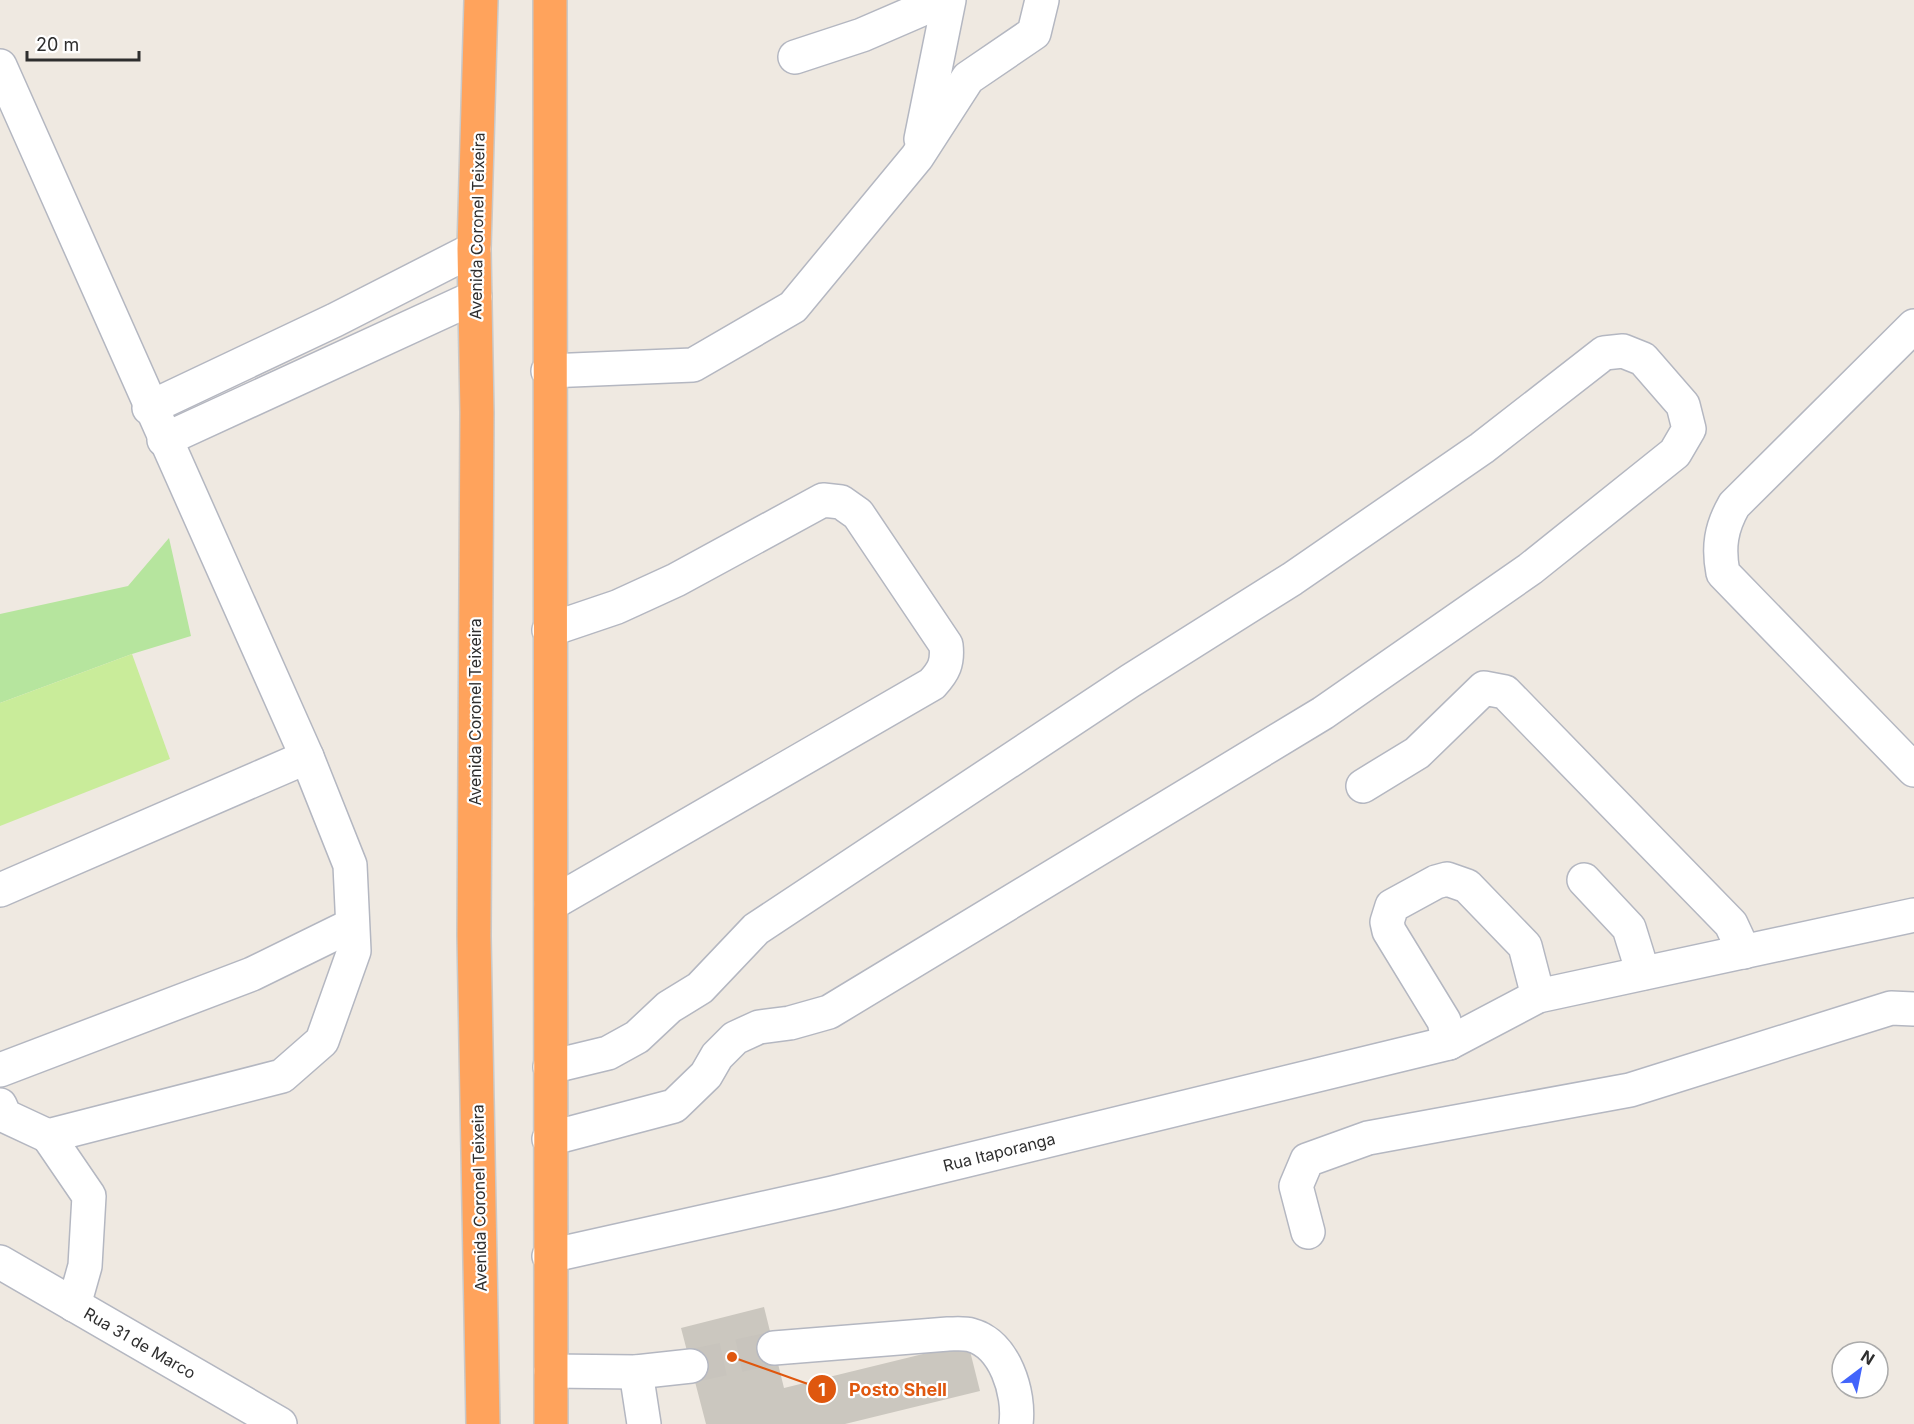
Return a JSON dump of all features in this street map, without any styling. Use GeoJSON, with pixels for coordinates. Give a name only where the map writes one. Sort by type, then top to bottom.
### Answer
{"type":"FeatureCollection","features":[{"type":"Feature","properties":{"kind":"highway","name":"Avenida Coronel Teixeira"},"geometry":{"type":"LineString","coordinates":[[481,0],[474,249],[477,412],[474,936],[483,1424]]}},
{"type":"Feature","properties":{"kind":"highway"},"geometry":{"type":"LineString","coordinates":[[549,0],[551,1424]]}},
{"type":"Feature","properties":{"kind":"street"},"geometry":{"type":"LineString","coordinates":[[795,57],[862,35],[943,0]]}},
{"type":"Feature","properties":{"kind":"street"},"geometry":{"type":"LineString","coordinates":[[917,157],[949,0]]}},
{"type":"Feature","properties":{"kind":"street"},"geometry":{"type":"LineString","coordinates":[[548,371],[693,365],[793,307],[917,157],[968,78],[1034,33],[1042,0]]}},
{"type":"Feature","properties":{"kind":"street"},"geometry":{"type":"LineString","coordinates":[[4,85],[307,757],[350,865],[354,951],[322,1041],[282,1076],[48,1136]]}},
{"type":"Feature","properties":{"kind":"street"},"geometry":{"type":"LineString","coordinates":[[150,408],[335,320],[474,249]]}},
{"type":"Feature","properties":{"kind":"street"},"geometry":{"type":"LineString","coordinates":[[164,440],[475,297]]}},
{"type":"Feature","properties":{"kind":"street"},"geometry":{"type":"LineString","coordinates":[[1914,326],[1734,505],[1723,530],[1720,556],[1723,573],[1914,770]]}},
{"type":"Feature","properties":{"kind":"street"},"geometry":{"type":"LineString","coordinates":[[549,1139],[674,1106],[706,1075],[717,1056],[735,1038],[759,1028],[790,1023],[829,1012],[1323,713],[1530,569],[1675,453],[1689,429],[1683,405],[1643,359],[1623,351],[1604,353],[1482,448],[1292,579],[1130,681],[756,929],[700,988],[669,1007],[637,1037],[608,1053],[550,1067]]}},
{"type":"Feature","properties":{"kind":"street"},"geometry":{"type":"LineString","coordinates":[[549,630],[617,607],[676,580],[823,500],[841,502],[858,514],[946,645],[948,660],[942,673],[932,684],[551,903]]}},
{"type":"Feature","properties":{"kind":"street"},"geometry":{"type":"LineString","coordinates":[[1363,786],[1417,753],[1484,688],[1505,692],[1731,924],[1744,952]]}},
{"type":"Feature","properties":{"kind":"street"},"geometry":{"type":"LineString","coordinates":[[0,890],[307,757]]}},
{"type":"Feature","properties":{"kind":"street"},"geometry":{"type":"LineString","coordinates":[[1449,1043],[1444,1021],[1389,931],[1387,922],[1392,906],[1436,882],[1447,879],[1467,886],[1525,946],[1538,996]]}},
{"type":"Feature","properties":{"kind":"street"},"geometry":{"type":"LineString","coordinates":[[1584,880],[1629,928],[1644,973]]}},
{"type":"Feature","properties":{"kind":"street","name":"Rua Itaporanga"},"geometry":{"type":"LineString","coordinates":[[549,1256],[844,1190],[1449,1043],[1538,996],[1914,915]]}},
{"type":"Feature","properties":{"kind":"street"},"geometry":{"type":"LineString","coordinates":[[0,1070],[252,974],[352,925]]}},
{"type":"Feature","properties":{"kind":"street"},"geometry":{"type":"LineString","coordinates":[[1308,1232],[1296,1186],[1307,1160],[1368,1138],[1630,1090],[1892,1008],[1914,1009]]}},
{"type":"Feature","properties":{"kind":"street"},"geometry":{"type":"LineString","coordinates":[[0,1105],[5,1116],[48,1136],[89,1196],[85,1266],[74,1305]]}},
{"type":"Feature","properties":{"kind":"street","name":"Rua 31 de Marco"},"geometry":{"type":"LineString","coordinates":[[0,1262],[280,1424]]}},
{"type":"Feature","properties":{"kind":"street"},"geometry":{"type":"LineString","coordinates":[[774,1348],[948,1334],[971,1335],[989,1345],[1002,1358],[1018,1411],[1016,1424]]}},
{"type":"Feature","properties":{"kind":"street"},"geometry":{"type":"LineString","coordinates":[[550,1371],[636,1372],[691,1366]]}},
{"type":"Feature","properties":{"kind":"street"},"geometry":{"type":"LineString","coordinates":[[636,1372],[644,1424]]}},
{"type":"Feature","properties":{"kind":"green space"},"geometry":{"type":"Polygon","coordinates":[[[169,538],[191,636],[132,654],[0,703],[0,614],[128,586],[169,538]]]}},
{"type":"Feature","properties":{"kind":"green space"},"geometry":{"type":"Polygon","coordinates":[[[132,654],[170,759],[0,826],[0,703],[132,654]]]}},
{"type":"Feature","properties":{"kind":"building"},"geometry":{"type":"Polygon","coordinates":[[[764,1307],[784,1388],[968,1343],[980,1391],[845,1424],[706,1424],[681,1328],[764,1307]]]}},
{"type":"Feature","properties":{"kind":"tunnel"},"geometry":{"type":"LineString","coordinates":[[691,1366],[774,1348]]}},
{"type":"Feature","properties":{"kind":"place","name":"Posto Shell"},"geometry":{"type":"Point","coordinates":[732,1357]}}]}
